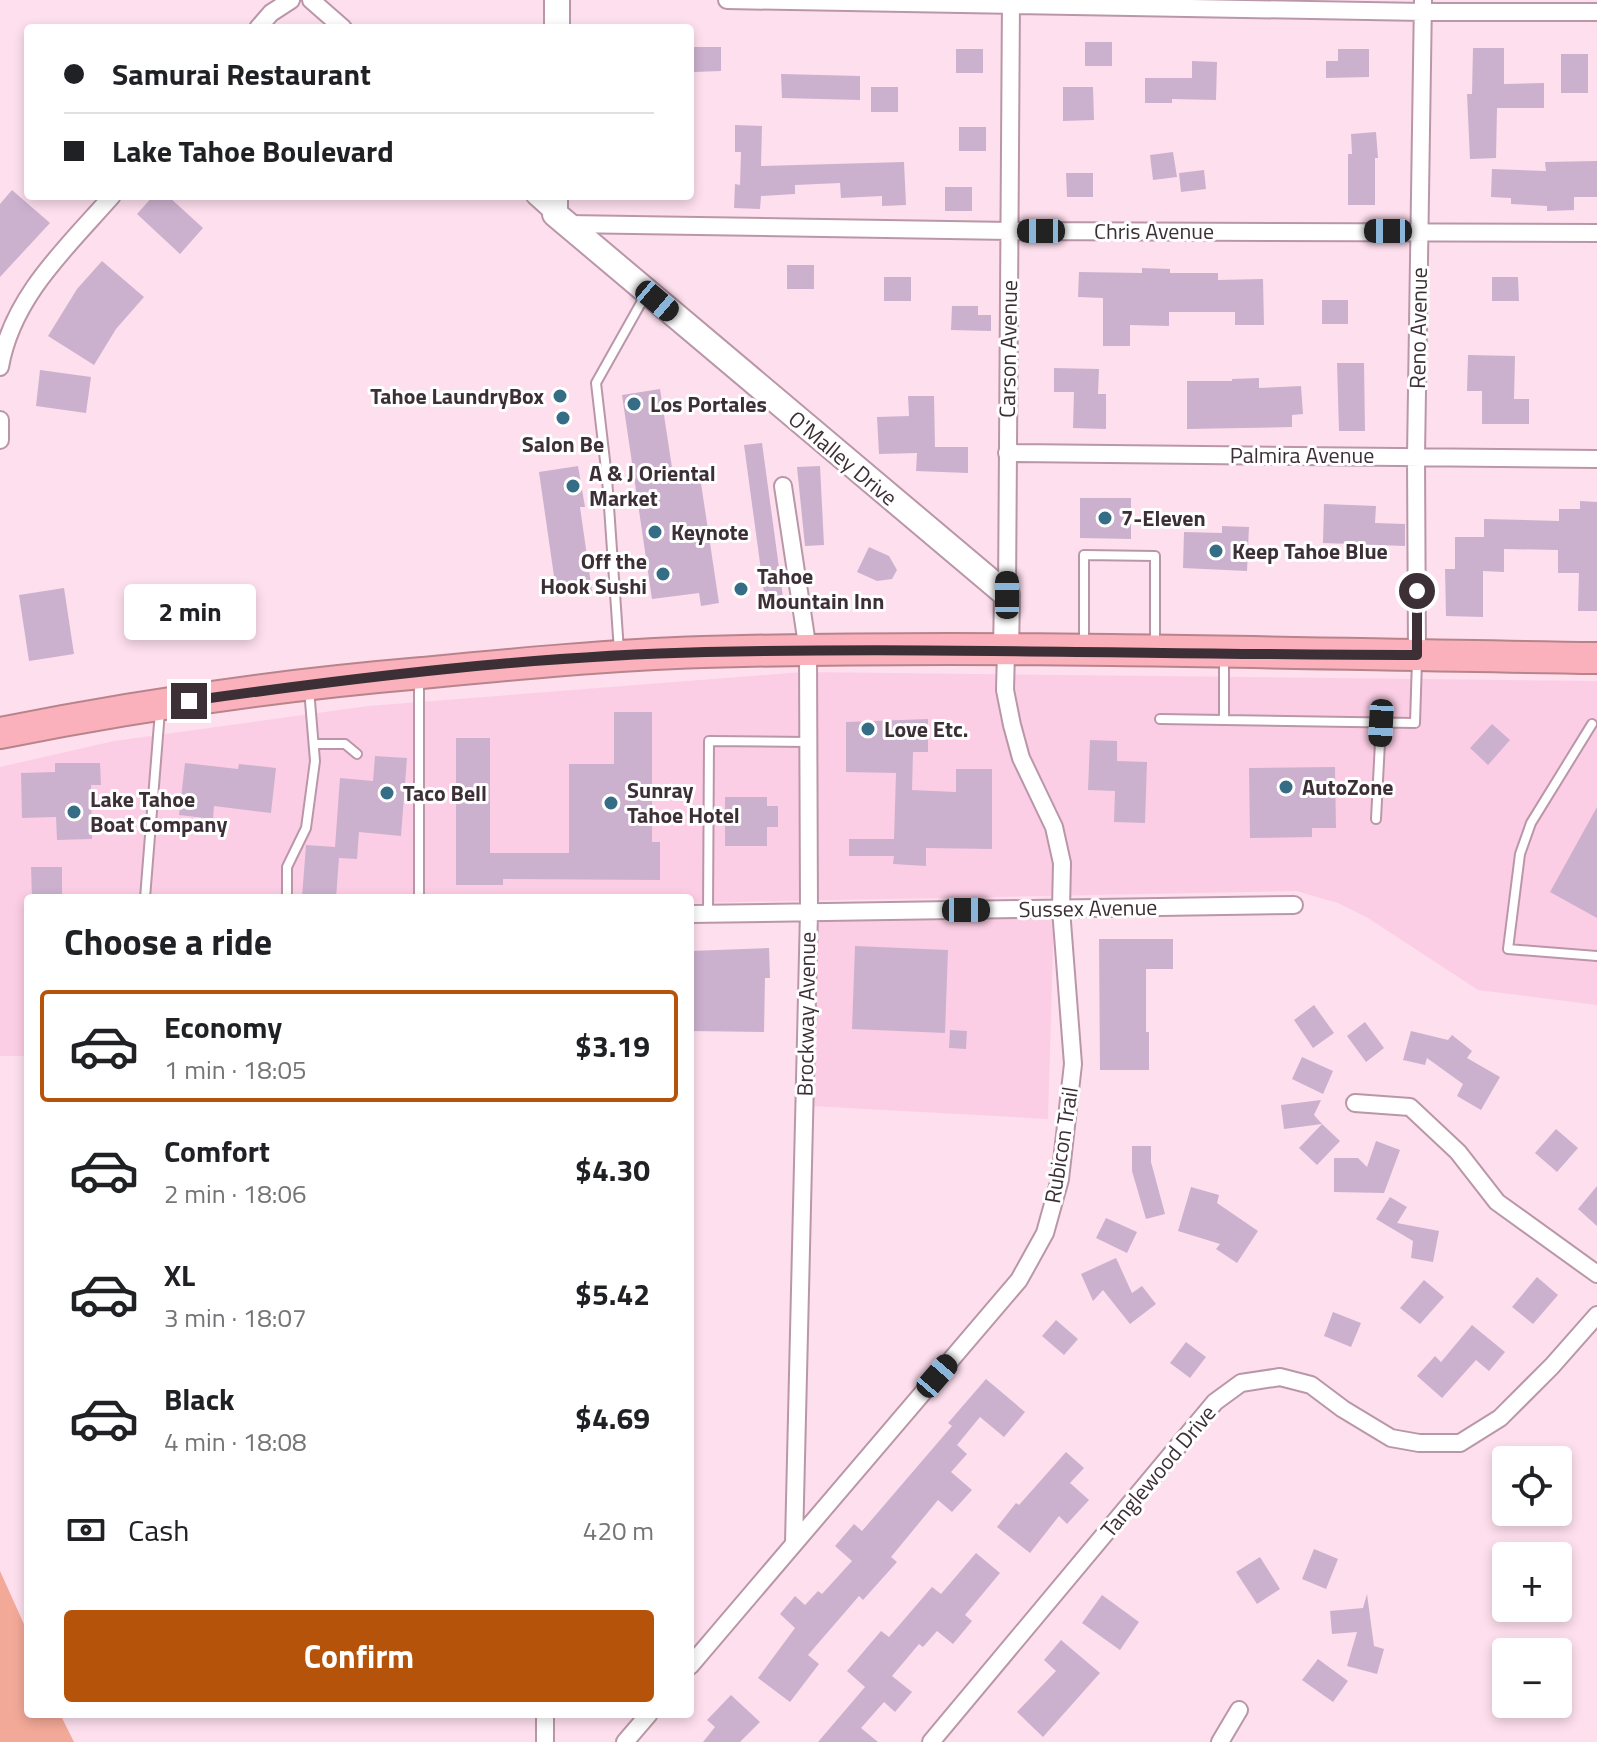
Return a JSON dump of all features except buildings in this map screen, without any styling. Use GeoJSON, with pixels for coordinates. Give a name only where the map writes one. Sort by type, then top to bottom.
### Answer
{"type":"FeatureCollection","features":[{"type":"Feature","properties":{"kind":"highway"},"geometry":{"type":"LineString","coordinates":[[0,733],[308,684],[620,656],[808,651],[1084,651],[1597,658]]}},
{"type":"Feature","properties":{"kind":"street"},"geometry":{"type":"LineString","coordinates":[[261,24],[271,13],[291,0]]}},
{"type":"Feature","properties":{"kind":"street"},"geometry":{"type":"LineString","coordinates":[[311,0],[338,24]]}},
{"type":"Feature","properties":{"kind":"street"},"geometry":{"type":"LineString","coordinates":[[557,0],[557,24]]}},
{"type":"Feature","properties":{"kind":"street"},"geometry":{"type":"LineString","coordinates":[[727,0],[1423,6],[1597,12]]}},
{"type":"Feature","properties":{"kind":"street","name":"Carson Avenue"},"geometry":{"type":"LineString","coordinates":[[1006,651],[1011,2]]}},
{"type":"Feature","properties":{"kind":"street","name":"Reno Avenue"},"geometry":{"type":"LineString","coordinates":[[1417,655],[1416,456],[1423,6]]}},
{"type":"Feature","properties":{"kind":"street"},"geometry":{"type":"LineString","coordinates":[[0,367],[11,325],[35,285],[109,200]]}},
{"type":"Feature","properties":{"kind":"street","name":"O'Malley Drive"},"geometry":{"type":"LineString","coordinates":[[541,200],[559,211],[647,292],[1007,595]]}},
{"type":"Feature","properties":{"kind":"street","name":"Chris Avenue"},"geometry":{"type":"LineString","coordinates":[[559,211],[1010,231],[1597,233]]}},
{"type":"Feature","properties":{"kind":"street"},"geometry":{"type":"LineString","coordinates":[[0,420],[0,440]]}},
{"type":"Feature","properties":{"kind":"street","name":"Palmira Avenue"},"geometry":{"type":"LineString","coordinates":[[1007,453],[1597,459]]}},
{"type":"Feature","properties":{"kind":"street","name":"Brockway Avenue"},"geometry":{"type":"LineString","coordinates":[[783,486],[808,651],[809,912],[794,1543]]}},
{"type":"Feature","properties":{"kind":"street","name":"Rubicon Trail"},"geometry":{"type":"LineString","coordinates":[[694,1661],[1019,1280],[1045,1233],[1060,1179],[1073,1064],[1061,909],[1062,863],[1054,827],[1021,758],[1012,725],[1005,690],[1006,651]]}},
{"type":"Feature","properties":{"kind":"street","name":"Sussex Avenue"},"geometry":{"type":"LineString","coordinates":[[694,914],[1294,905]]}},
{"type":"Feature","properties":{"kind":"street"},"geometry":{"type":"LineString","coordinates":[[1355,1103],[1410,1107],[1458,1152],[1497,1202],[1597,1274]]}},
{"type":"Feature","properties":{"kind":"street","name":"Tanglewood Drive"},"geometry":{"type":"LineString","coordinates":[[931,1742],[1215,1402],[1241,1383],[1280,1377],[1311,1385],[1391,1438],[1419,1443],[1460,1443],[1500,1418],[1597,1315]]}},
{"type":"Feature","properties":{"kind":"street"},"geometry":{"type":"LineString","coordinates":[[1220,1742],[1239,1710]]}},
{"type":"Feature","properties":{"kind":"street"},"geometry":{"type":"LineString","coordinates":[[545,1718],[545,1742]]}},
{"type":"Feature","properties":{"kind":"street"},"geometry":{"type":"LineString","coordinates":[[625,1742],[646,1718]]}},
{"type":"Feature","properties":{"kind":"lane"},"geometry":{"type":"LineString","coordinates":[[620,656],[607,478],[596,383],[647,292]]}},
{"type":"Feature","properties":{"kind":"lane"},"geometry":{"type":"LineString","coordinates":[[1084,651],[1084,555],[1155,556],[1155,652]]}},
{"type":"Feature","properties":{"kind":"lane"},"geometry":{"type":"LineString","coordinates":[[1224,653],[1224,720]]}},
{"type":"Feature","properties":{"kind":"lane"},"geometry":{"type":"LineString","coordinates":[[1160,719],[1415,723],[1417,655]]}},
{"type":"Feature","properties":{"kind":"lane"},"geometry":{"type":"LineString","coordinates":[[419,673],[419,894]]}},
{"type":"Feature","properties":{"kind":"lane"},"geometry":{"type":"LineString","coordinates":[[287,894],[287,867],[306,828],[315,761],[308,684]]}},
{"type":"Feature","properties":{"kind":"lane"},"geometry":{"type":"LineString","coordinates":[[145,894],[161,705]]}},
{"type":"Feature","properties":{"kind":"lane"},"geometry":{"type":"LineString","coordinates":[[1376,819],[1381,723]]}},
{"type":"Feature","properties":{"kind":"lane"},"geometry":{"type":"LineString","coordinates":[[1592,724],[1531,823],[1520,854],[1508,949],[1597,956]]}},
{"type":"Feature","properties":{"kind":"lane"},"geometry":{"type":"LineString","coordinates":[[708,913],[709,741],[808,742]]}},
{"type":"Feature","properties":{"kind":"lane"},"geometry":{"type":"LineString","coordinates":[[314,744],[345,744],[357,754]]}},
{"type":"Feature","properties":{"kind":"shaded area"},"geometry":{"type":"Polygon","coordinates":[[[803,672],[1597,681],[1597,1005],[1478,990],[1368,918],[1338,903],[1296,891],[694,903],[694,894],[24,894],[24,1056],[0,1056],[0,767],[114,741],[368,706],[803,672]]]}},
{"type":"Feature","properties":{"kind":"shaded area"},"geometry":{"type":"Polygon","coordinates":[[[1054,915],[1048,1119],[811,1106],[815,917],[1054,915]]]}},
{"type":"Feature","properties":{"kind":"shaded area"},"geometry":{"type":"Polygon","coordinates":[[[0,1571],[24,1624],[24,1718],[62,1718],[74,1742],[0,1742],[0,1571]]]}},
{"type":"Feature","properties":{"kind":"place","name":"Tahoe LaundryBox"},"geometry":{"type":"Point","coordinates":[560,396]}},
{"type":"Feature","properties":{"kind":"place","name":"Los Portales"},"geometry":{"type":"Point","coordinates":[634,404]}},
{"type":"Feature","properties":{"kind":"place","name":"Salon Be"},"geometry":{"type":"Point","coordinates":[563,418]}},
{"type":"Feature","properties":{"kind":"place","name":"A & J Oriental Market"},"geometry":{"type":"Point","coordinates":[573,486]}},
{"type":"Feature","properties":{"kind":"place","name":"7-Eleven"},"geometry":{"type":"Point","coordinates":[1105,518]}},
{"type":"Feature","properties":{"kind":"place","name":"Keynote"},"geometry":{"type":"Point","coordinates":[655,532]}},
{"type":"Feature","properties":{"kind":"place","name":"Keep Tahoe Blue"},"geometry":{"type":"Point","coordinates":[1216,551]}},
{"type":"Feature","properties":{"kind":"place","name":"Off the Hook Sushi"},"geometry":{"type":"Point","coordinates":[663,574]}},
{"type":"Feature","properties":{"kind":"place","name":"Tahoe Mountain Inn"},"geometry":{"type":"Point","coordinates":[741,589]}},
{"type":"Feature","properties":{"kind":"place","name":"Love Etc."},"geometry":{"type":"Point","coordinates":[868,729]}},
{"type":"Feature","properties":{"kind":"place","name":"AutoZone"},"geometry":{"type":"Point","coordinates":[1286,787]}},
{"type":"Feature","properties":{"kind":"place","name":"Taco Bell"},"geometry":{"type":"Point","coordinates":[387,793]}},
{"type":"Feature","properties":{"kind":"place","name":"Sunray Tahoe Hotel"},"geometry":{"type":"Point","coordinates":[611,803]}},
{"type":"Feature","properties":{"kind":"place","name":"Lake Tahoe Boat Company"},"geometry":{"type":"Point","coordinates":[74,812]}},
{"type":"Feature","properties":{"kind":"route"},"geometry":{"type":"LineString","coordinates":[[189,701],[399,674],[705,652],[1047,650],[1417,655],[1417,591]]}}]}
